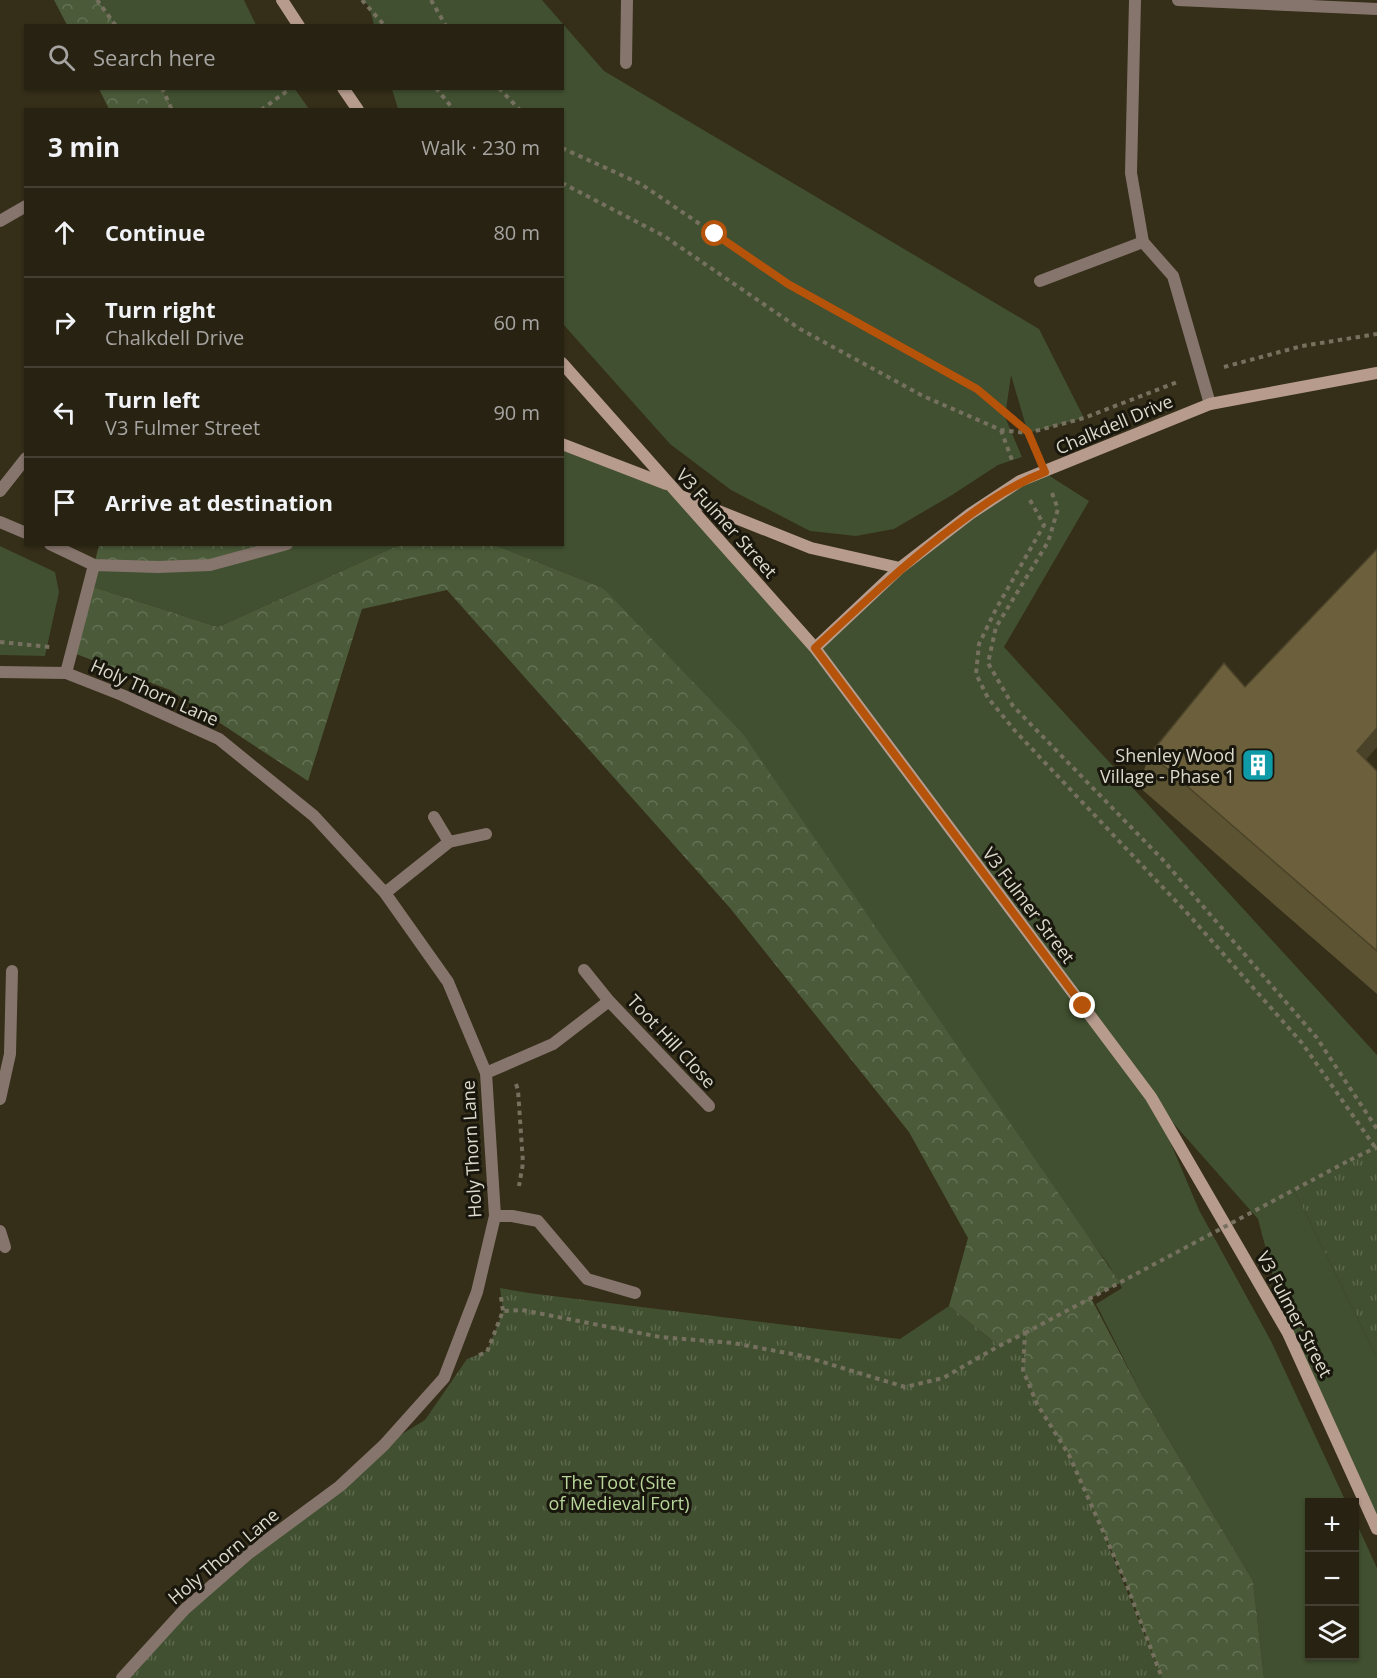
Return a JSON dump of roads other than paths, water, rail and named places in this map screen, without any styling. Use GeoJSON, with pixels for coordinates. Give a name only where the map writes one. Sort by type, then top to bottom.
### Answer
{"type":"FeatureCollection","features":[{"type":"Feature","properties":{"kind":"street"},"geometry":{"type":"LineString","coordinates":[[282,0],[298,24]]}},
{"type":"Feature","properties":{"kind":"street"},"geometry":{"type":"LineString","coordinates":[[626,63],[627,0]]}},
{"type":"Feature","properties":{"kind":"street"},"geometry":{"type":"LineString","coordinates":[[1135,0],[1131,173],[1143,242],[1173,276],[1210,404]]}},
{"type":"Feature","properties":{"kind":"street"},"geometry":{"type":"LineString","coordinates":[[1178,0],[1377,9]]}},
{"type":"Feature","properties":{"kind":"street"},"geometry":{"type":"LineString","coordinates":[[344,90],[357,108]]}},
{"type":"Feature","properties":{"kind":"street"},"geometry":{"type":"LineString","coordinates":[[0,221],[24,207]]}},
{"type":"Feature","properties":{"kind":"street"},"geometry":{"type":"LineString","coordinates":[[1040,281],[1143,242]]}},
{"type":"Feature","properties":{"kind":"street","name":"V3 Fulmer Street"},"geometry":{"type":"LineString","coordinates":[[564,365],[815,648],[1151,1097],[1288,1333],[1377,1529]]}},
{"type":"Feature","properties":{"kind":"street","name":"Chalkdell Drive"},"geometry":{"type":"LineString","coordinates":[[815,648],[900,568],[970,514],[1020,481],[1210,404],[1377,374]]}},
{"type":"Feature","properties":{"kind":"street"},"geometry":{"type":"LineString","coordinates":[[564,445],[812,548],[900,568]]}},
{"type":"Feature","properties":{"kind":"street"},"geometry":{"type":"LineString","coordinates":[[0,491],[24,461]]}},
{"type":"Feature","properties":{"kind":"street"},"geometry":{"type":"LineString","coordinates":[[0,522],[24,532]]}},
{"type":"Feature","properties":{"kind":"street"},"geometry":{"type":"LineString","coordinates":[[54,546],[94,565],[158,567],[210,565],[280,546]]}},
{"type":"Feature","properties":{"kind":"street","name":"Holy Thorn Lane"},"geometry":{"type":"LineString","coordinates":[[66,673],[94,565]]}},
{"type":"Feature","properties":{"kind":"street","name":"Holy Thorn Lane"},"geometry":{"type":"LineString","coordinates":[[0,672],[66,673],[122,695],[219,739],[314,816],[385,894],[448,982],[486,1073],[495,1216],[477,1292],[444,1378],[384,1445],[340,1486],[248,1554],[185,1609],[122,1678]]}},
{"type":"Feature","properties":{"kind":"street"},"geometry":{"type":"LineString","coordinates":[[434,817],[449,842]]}},
{"type":"Feature","properties":{"kind":"street"},"geometry":{"type":"LineString","coordinates":[[385,894],[449,842],[486,834]]}},
{"type":"Feature","properties":{"kind":"street","name":"Toot Hill Close"},"geometry":{"type":"LineString","coordinates":[[584,970],[609,1000],[709,1106]]}},
{"type":"Feature","properties":{"kind":"street"},"geometry":{"type":"LineString","coordinates":[[0,1099],[10,1054],[12,971]]}},
{"type":"Feature","properties":{"kind":"street","name":"Toot Hill Close"},"geometry":{"type":"LineString","coordinates":[[486,1073],[554,1044],[609,1000]]}},
{"type":"Feature","properties":{"kind":"street"},"geometry":{"type":"LineString","coordinates":[[495,1216],[512,1216],[538,1221],[587,1279],[635,1293]]}},
{"type":"Feature","properties":{"kind":"street"},"geometry":{"type":"LineString","coordinates":[[0,1231],[5,1247]]}},
{"type":"Feature","properties":{"kind":"place","name":"Shenley Wood Village - Phase 1"},"geometry":{"type":"Point","coordinates":[1258,765]}},
{"type":"Feature","properties":{"kind":"park label","name":"The Toot (Site of Medieval Fort)"},"geometry":{"type":"Point","coordinates":[619,1492]}}]}
